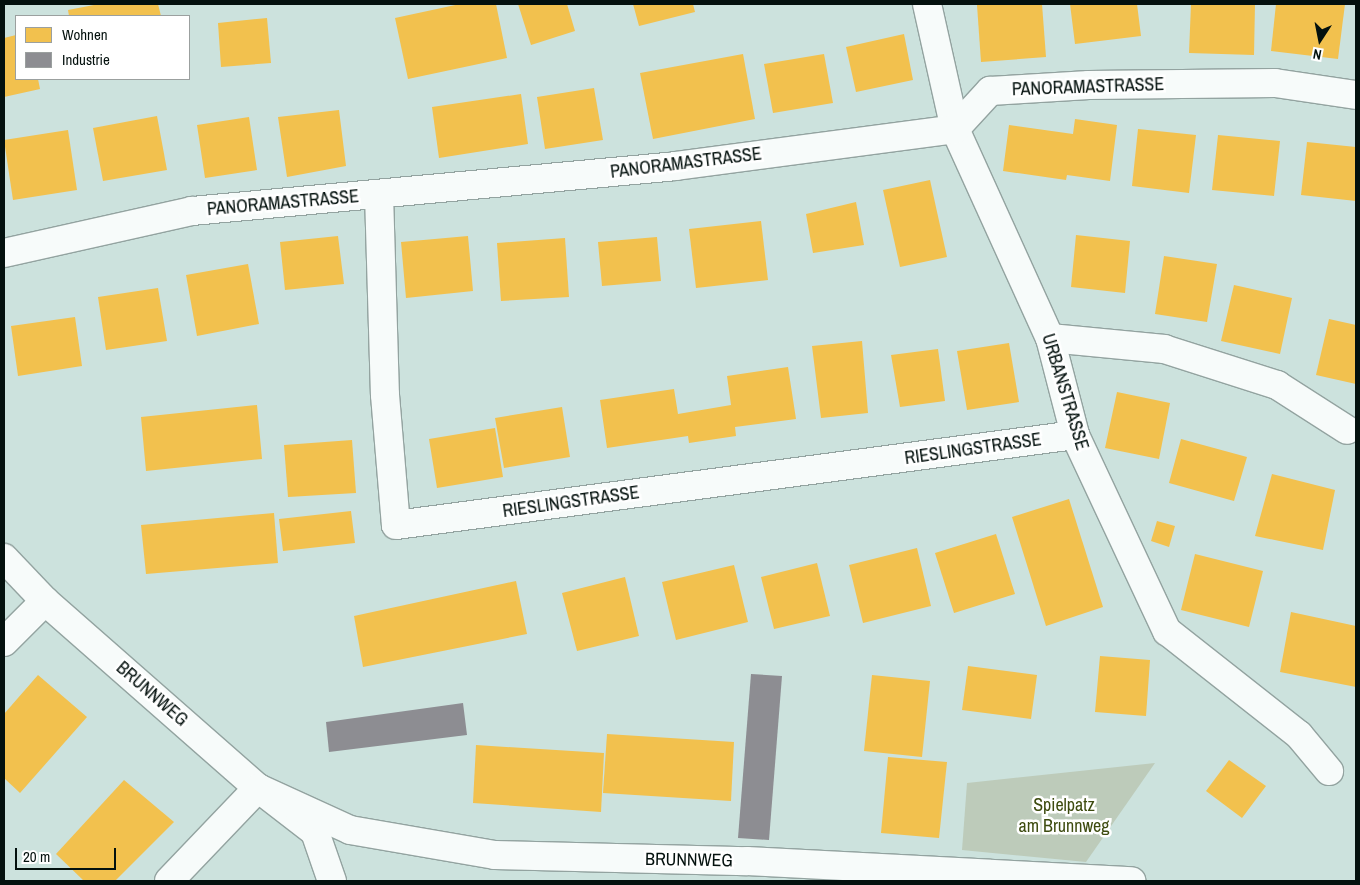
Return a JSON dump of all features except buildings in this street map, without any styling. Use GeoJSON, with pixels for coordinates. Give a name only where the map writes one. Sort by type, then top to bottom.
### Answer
{"type":"FeatureCollection","features":[{"type":"Feature","properties":{"kind":"street","name":"URBANSTRASSE"},"geometry":{"type":"LineString","coordinates":[[927,4],[955,129],[1050,338],[1075,435],[1167,631],[1299,735],[1329,770]]}},
{"type":"Feature","properties":{"kind":"street","name":"PANORAMASTRASSE"},"geometry":{"type":"LineString","coordinates":[[4,253],[192,211],[675,166],[955,129],[990,91],[1089,85],[1274,83],[1356,95]]}},
{"type":"Feature","properties":{"kind":"street","name":"RIESLINGSTRASSE"},"geometry":{"type":"LineString","coordinates":[[379,194],[384,394],[396,525],[1075,435]]}},
{"type":"Feature","properties":{"kind":"street"},"geometry":{"type":"LineString","coordinates":[[1050,338],[1164,348],[1278,385],[1347,430]]}},
{"type":"Feature","properties":{"kind":"street","name":"BRUNNWEG"},"geometry":{"type":"LineString","coordinates":[[4,558],[45,601],[258,788],[315,832],[332,881]]}},
{"type":"Feature","properties":{"kind":"street"},"geometry":{"type":"LineString","coordinates":[[4,642],[45,601]]}},
{"type":"Feature","properties":{"kind":"street"},"geometry":{"type":"LineString","coordinates":[[169,881],[258,788]]}},
{"type":"Feature","properties":{"kind":"street","name":"BRUNNWEG"},"geometry":{"type":"LineString","coordinates":[[258,788],[350,830],[496,855],[747,861],[1131,881]]}},
{"type":"Feature","properties":{"kind":"green space","name":"Spielpatz am Brunnweg"},"geometry":{"type":"Polygon","coordinates":[[[1155,763],[1086,862],[962,850],[967,783],[1155,763]]]}}]}
